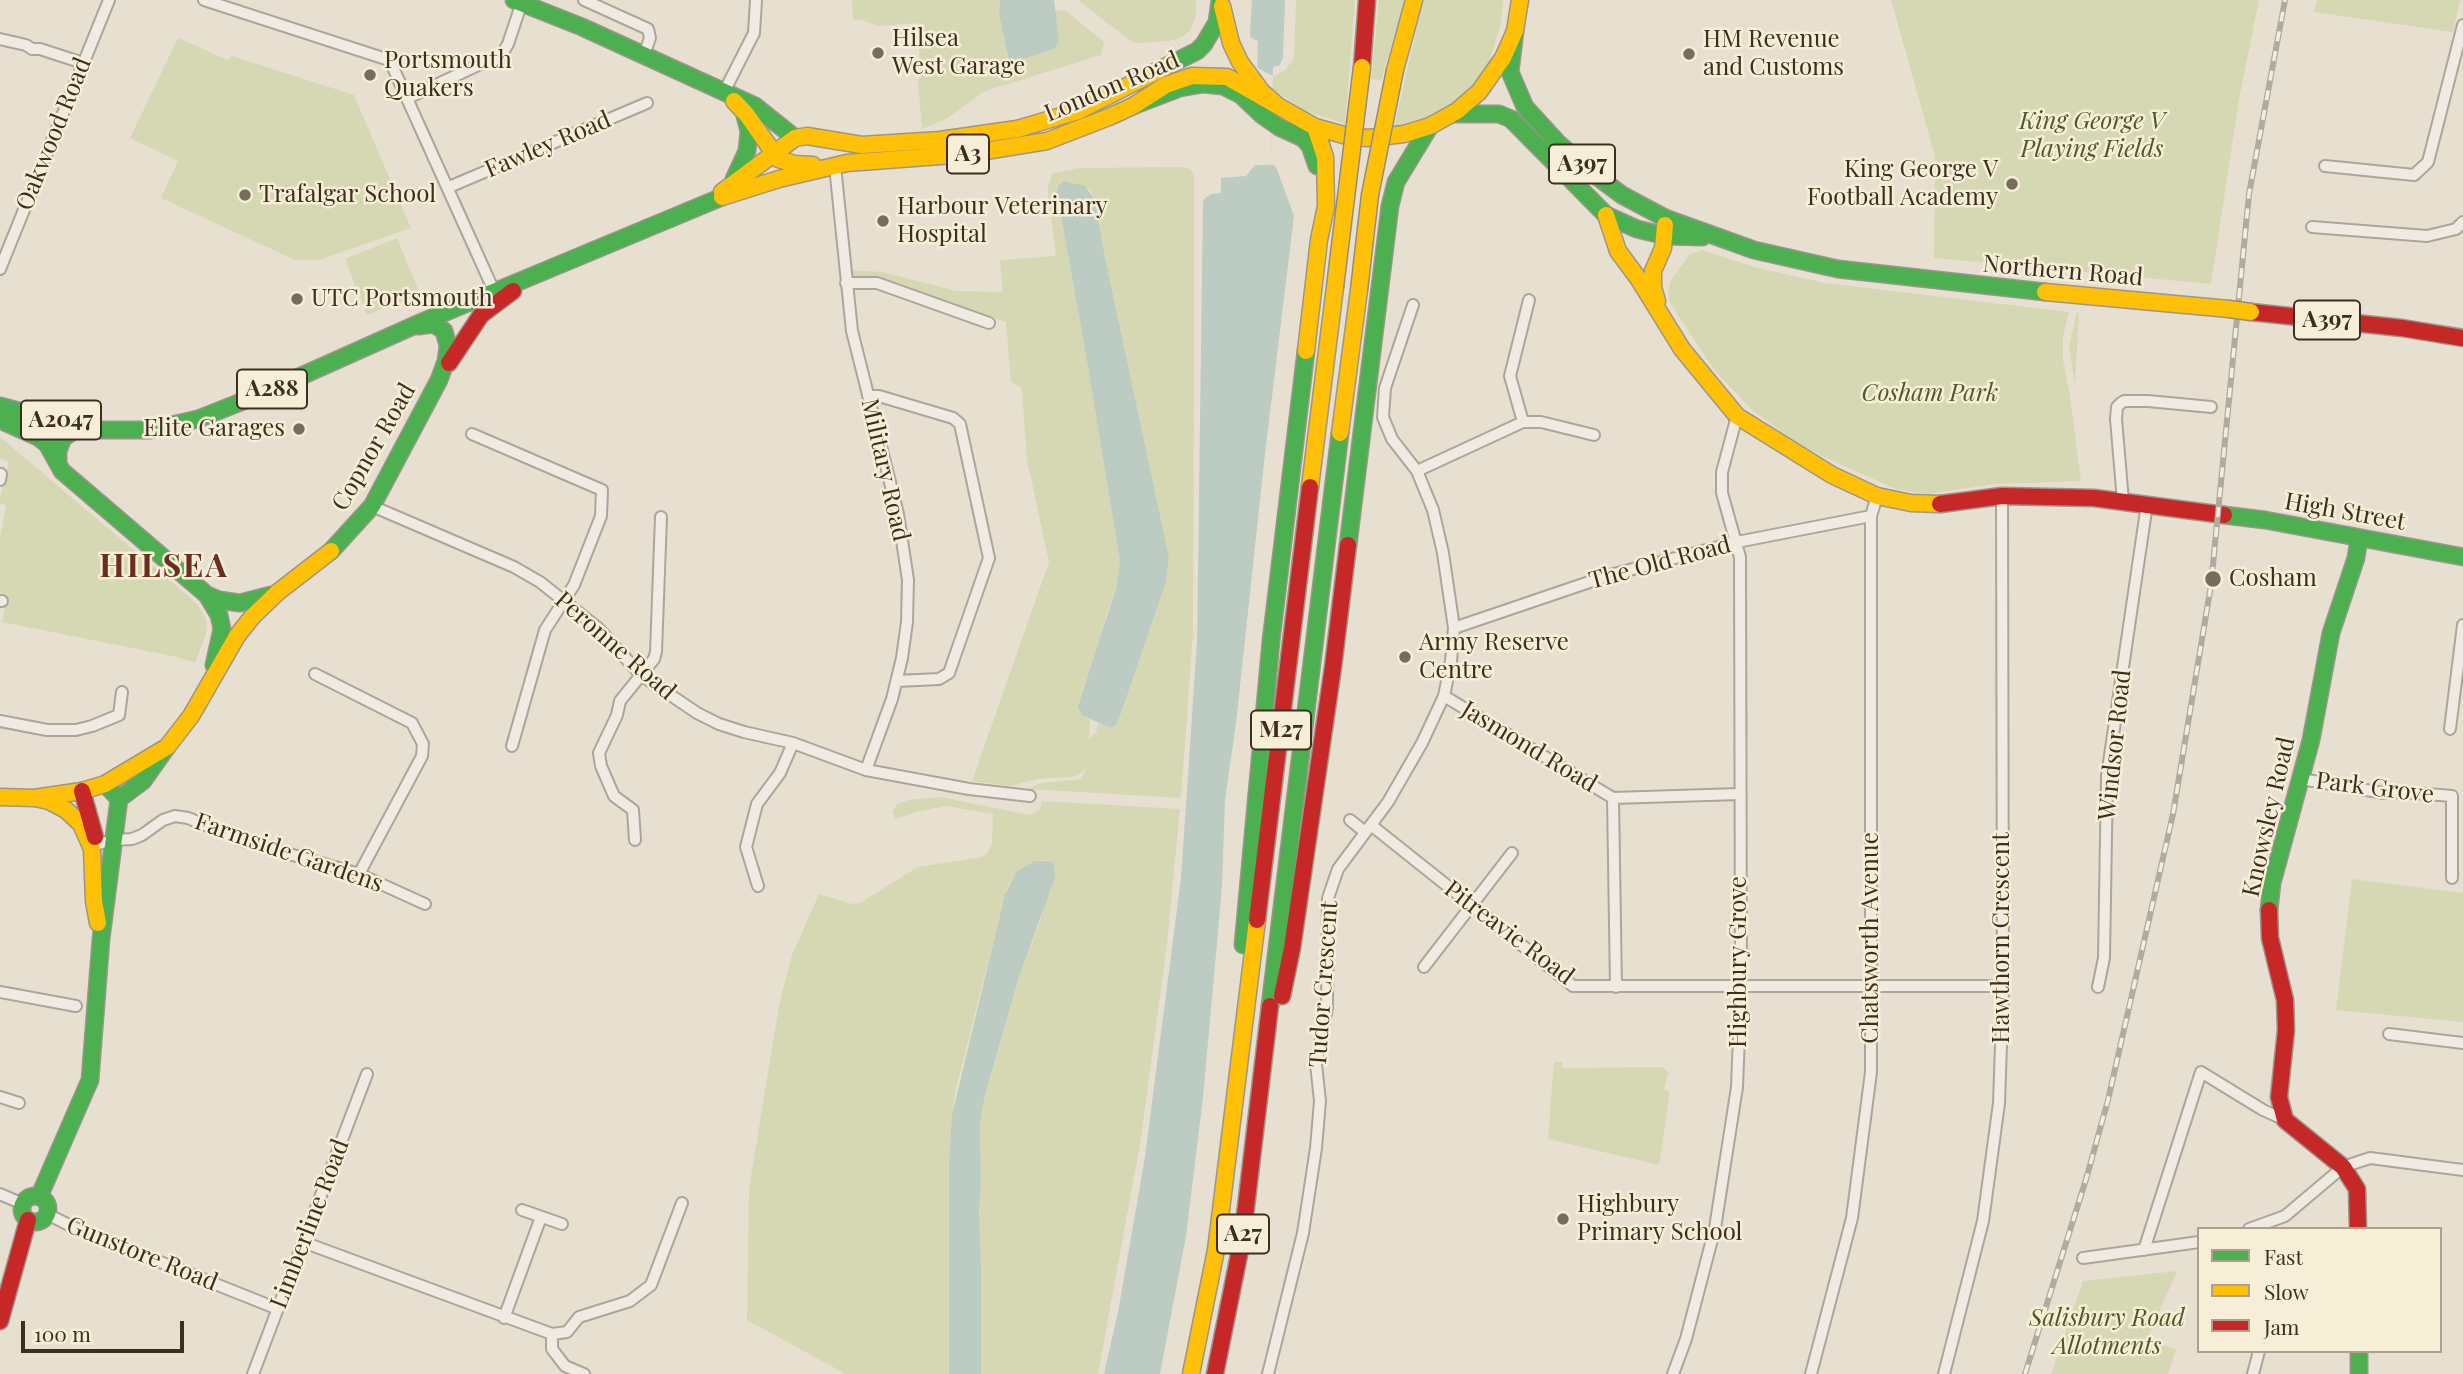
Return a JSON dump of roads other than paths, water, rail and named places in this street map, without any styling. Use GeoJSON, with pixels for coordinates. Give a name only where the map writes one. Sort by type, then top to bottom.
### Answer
{"type":"FeatureCollection","features":[{"type":"Feature","properties":{"kind":"main road"},"geometry":{"type":"LineString","coordinates":[[1221,0],[1231,43],[1248,88],[1262,115],[1279,127],[1303,138],[1311,146],[1320,192],[1319,240]]}},
{"type":"Feature","properties":{"kind":"main road","name":"London Road"},"geometry":{"type":"LineString","coordinates":[[711,200],[795,138],[807,136],[850,144],[881,145],[996,132],[1057,119],[1100,102],[1197,51],[1217,22],[1221,0]]}},
{"type":"Feature","properties":{"kind":"main road","name":"M27"},"geometry":{"type":"LineString","coordinates":[[1226,1173],[1362,67],[1367,0]]}},
{"type":"Feature","properties":{"kind":"main road","name":"M27"},"geometry":{"type":"LineString","coordinates":[[1261,1092],[1277,938],[1370,195],[1395,70],[1414,0]]}},
{"type":"Feature","properties":{"kind":"main road"},"geometry":{"type":"LineString","coordinates":[[1248,88],[1315,127],[1351,137],[1404,134],[1430,126],[1451,114],[1479,92],[1492,77],[1515,31],[1520,0]]}},
{"type":"Feature","properties":{"kind":"main road"},"geometry":{"type":"LineString","coordinates":[[518,1],[755,106],[795,138]]}},
{"type":"Feature","properties":{"kind":"main road","name":"Northern Road"},"geometry":{"type":"LineString","coordinates":[[1515,31],[1510,72],[1525,107],[1557,142],[1622,195],[1665,218],[1723,239],[1792,260],[1876,275],[2229,309],[2402,328],[2463,338]]}},
{"type":"Feature","properties":{"kind":"main road","name":"London Road"},"geometry":{"type":"LineString","coordinates":[[414,327],[711,200],[779,179],[841,165],[1020,147],[1047,141],[1180,88],[1203,84],[1248,88]]}},
{"type":"Feature","properties":{"kind":"main road"},"geometry":{"type":"LineString","coordinates":[[726,93],[741,107],[773,154]]}},
{"type":"Feature","properties":{"kind":"main road","name":"London Road"},"geometry":{"type":"LineString","coordinates":[[711,200],[732,182],[744,159],[749,125],[741,107]]}},
{"type":"Feature","properties":{"kind":"main road","name":"Northern Road"},"geometry":{"type":"LineString","coordinates":[[1451,114],[1487,113],[1511,119],[1606,215],[1637,229],[1666,236],[1723,239]]}},
{"type":"Feature","properties":{"kind":"main road"},"geometry":{"type":"LineString","coordinates":[[1261,1092],[1292,948],[1333,667],[1390,206],[1396,182],[1430,126]]}},
{"type":"Feature","properties":{"kind":"main road"},"geometry":{"type":"LineString","coordinates":[[1226,1173],[1260,739],[1319,240],[1326,206],[1327,179],[1321,140],[1315,127]]}},
{"type":"Feature","properties":{"kind":"main road","name":"A3"},"geometry":{"type":"LineString","coordinates":[[773,154],[778,159],[795,164],[841,165]]}},
{"type":"Feature","properties":{"kind":"main road"},"geometry":{"type":"LineString","coordinates":[[1606,215],[1618,251],[1661,313]]}},
{"type":"Feature","properties":{"kind":"main road"},"geometry":{"type":"LineString","coordinates":[[1661,313],[1653,287],[1653,271],[1666,236],[1665,218]]}},
{"type":"Feature","properties":{"kind":"main road","name":"London Road"},"geometry":{"type":"LineString","coordinates":[[439,380],[481,315],[543,273]]}},
{"type":"Feature","properties":{"kind":"main road","name":"High Street"},"geometry":{"type":"LineString","coordinates":[[1661,313],[1682,349],[1737,416],[1832,475],[1877,496],[1911,503],[1936,504],[2002,496],[2080,496],[2222,513],[2462,556]]}},
{"type":"Feature","properties":{"kind":"main road","name":"Copnor Road"},"geometry":{"type":"LineString","coordinates":[[0,797],[34,798],[82,791],[104,783],[167,747],[191,716],[237,636],[252,617],[278,592],[316,564],[341,541],[372,506],[439,380],[447,353],[446,335],[441,328],[434,324],[414,327]]}},
{"type":"Feature","properties":{"kind":"main road","name":"A288"},"geometry":{"type":"LineString","coordinates":[[58,462],[60,444],[69,433],[82,429],[123,431],[166,427],[198,419],[414,327]]}},
{"type":"Feature","properties":{"kind":"main road","name":"Northern Road"},"geometry":{"type":"LineString","coordinates":[[2402,328],[2463,329]]}},
{"type":"Feature","properties":{"kind":"main road","name":"A2047"},"geometry":{"type":"LineString","coordinates":[[0,406],[38,416],[94,423],[123,431]]}},
{"type":"Feature","properties":{"kind":"main road","name":"A2047"},"geometry":{"type":"LineString","coordinates":[[0,420],[38,436],[47,444],[58,462]]}},
{"type":"Feature","properties":{"kind":"main road"},"geometry":{"type":"LineString","coordinates":[[58,462],[62,471],[207,595],[240,603],[278,592]]}},
{"type":"Feature","properties":{"kind":"main road","name":"Knowsley Road"},"geometry":{"type":"LineString","coordinates":[[2285,1120],[2280,1097],[2286,1030],[2285,1000],[2270,938],[2272,883],[2311,740],[2331,633],[2356,558],[2359,538]]}},
{"type":"Feature","properties":{"kind":"main road","name":"Copnor Road"},"geometry":{"type":"LineString","coordinates":[[207,595],[219,615],[222,629],[207,688]]}},
{"type":"Feature","properties":{"kind":"main road"},"geometry":{"type":"LineString","coordinates":[[40,1197],[90,1080],[99,932],[119,799],[143,781],[167,747]]}},
{"type":"Feature","properties":{"kind":"main road"},"geometry":{"type":"LineString","coordinates":[[104,783],[119,799]]}},
{"type":"Feature","properties":{"kind":"main road"},"geometry":{"type":"LineString","coordinates":[[82,791],[94,845],[99,932]]}},
{"type":"Feature","properties":{"kind":"main road"},"geometry":{"type":"LineString","coordinates":[[34,798],[50,801],[66,810],[81,824],[94,845]]}},
{"type":"Feature","properties":{"kind":"main road","name":"A27"},"geometry":{"type":"LineString","coordinates":[[1215,1374],[1242,1240],[1261,1092]]}},
{"type":"Feature","properties":{"kind":"main road"},"geometry":{"type":"LineString","coordinates":[[2285,1120],[2343,1167],[2357,1189],[2358,1227]]}},
{"type":"Feature","properties":{"kind":"main road","name":"A27"},"geometry":{"type":"LineString","coordinates":[[1191,1374],[1216,1250],[1226,1173]]}},
{"type":"Feature","properties":{"kind":"main road"},"geometry":{"type":"LineString","coordinates":[[29,1197],[40,1197],[46,1203],[47,1214],[38,1222],[28,1220],[22,1214],[23,1204],[29,1197]]}},
{"type":"Feature","properties":{"kind":"main road"},"geometry":{"type":"LineString","coordinates":[[1,1314],[28,1220]]}},
{"type":"Feature","properties":{"kind":"main road"},"geometry":{"type":"LineString","coordinates":[[2359,1353],[2359,1374]]}},
{"type":"Feature","properties":{"kind":"street","name":"Oakwood Road"},"geometry":{"type":"LineString","coordinates":[[0,268],[108,0]]}},
{"type":"Feature","properties":{"kind":"street"},"geometry":{"type":"LineString","coordinates":[[204,0],[386,59],[391,63],[494,291]]}},
{"type":"Feature","properties":{"kind":"street"},"geometry":{"type":"LineString","coordinates":[[584,0],[648,30],[650,38],[644,55]]}},
{"type":"Feature","properties":{"kind":"street"},"geometry":{"type":"LineString","coordinates":[[726,93],[754,33],[756,0]]}},
{"type":"Feature","properties":{"kind":"street"},"geometry":{"type":"LineString","coordinates":[[408,98],[502,54],[506,50],[518,1]]}},
{"type":"Feature","properties":{"kind":"street"},"geometry":{"type":"LineString","coordinates":[[2325,166],[2414,175],[2428,162],[2463,25]]}},
{"type":"Feature","properties":{"kind":"street"},"geometry":{"type":"LineString","coordinates":[[0,39],[83,62]]}},
{"type":"Feature","properties":{"kind":"street","name":"Fawley Road"},"geometry":{"type":"LineString","coordinates":[[449,187],[647,103]]}},
{"type":"Feature","properties":{"kind":"street","name":"Military Road"},"geometry":{"type":"LineString","coordinates":[[841,165],[846,283],[856,349],[895,502],[906,557],[907,622],[897,681],[866,770]]}},
{"type":"Feature","properties":{"kind":"street"},"geometry":{"type":"LineString","coordinates":[[2312,227],[2427,236],[2456,229],[2463,222]]}},
{"type":"Feature","properties":{"kind":"street"},"geometry":{"type":"LineString","coordinates":[[846,283],[877,283],[989,323]]}},
{"type":"Feature","properties":{"kind":"street"},"geometry":{"type":"LineString","coordinates":[[1523,422],[1510,376],[1529,300]]}},
{"type":"Feature","properties":{"kind":"street","name":"Tudor Crescent"},"geometry":{"type":"LineString","coordinates":[[1268,1374],[1303,1233],[1316,1148],[1320,1101],[1316,1064],[1327,1008],[1328,898],[1338,869],[1388,802],[1422,743],[1444,696],[1454,628],[1443,553],[1433,510],[1418,471],[1392,439],[1383,417],[1385,388],[1413,305]]}},
{"type":"Feature","properties":{"kind":"street"},"geometry":{"type":"LineString","coordinates":[[1525,316],[1537,319]]}},
{"type":"Feature","properties":{"kind":"street"},"geometry":{"type":"LineString","coordinates":[[869,396],[879,396],[953,418],[960,424],[989,558],[946,677],[897,681]]}},
{"type":"Feature","properties":{"kind":"street"},"geometry":{"type":"LineString","coordinates":[[2123,501],[2116,419],[2121,403],[2132,400],[2211,407]]}},
{"type":"Feature","properties":{"kind":"street","name":"Highbury Grove"},"geometry":{"type":"LineString","coordinates":[[1673,1374],[1686,1339],[1715,1228],[1737,1087],[1741,985],[1740,557],[1722,493],[1722,472],[1737,416]]}},
{"type":"Feature","properties":{"kind":"street"},"geometry":{"type":"LineString","coordinates":[[1418,471],[1523,422],[1541,422],[1594,435]]}},
{"type":"Feature","properties":{"kind":"street"},"geometry":{"type":"LineString","coordinates":[[472,434],[602,490],[601,516],[574,585],[545,630],[512,746]]}},
{"type":"Feature","properties":{"kind":"street","name":"Chatsworth Avenue"},"geometry":{"type":"LineString","coordinates":[[1811,1374],[1852,1217],[1871,1072],[1871,516],[1877,496]]}},
{"type":"Feature","properties":{"kind":"street","name":"Hawthorn Crescent"},"geometry":{"type":"LineString","coordinates":[[1944,1374],[1983,1221],[1999,1103],[2003,986],[2002,496]]}},
{"type":"Feature","properties":{"kind":"street","name":"Windsor Road"},"geometry":{"type":"LineString","coordinates":[[2098,987],[2104,958],[2107,776],[2147,504]]}},
{"type":"Feature","properties":{"kind":"street","name":"Peronne Road"},"geometry":{"type":"LineString","coordinates":[[372,506],[514,567],[565,600],[598,628],[641,675],[685,706],[719,724],[793,743],[866,770],[969,789],[1030,796]]}},
{"type":"Feature","properties":{"kind":"street","name":"The Old Road"},"geometry":{"type":"LineString","coordinates":[[1454,628],[1610,575],[1737,542],[1871,516]]}},
{"type":"Feature","properties":{"kind":"street"},"geometry":{"type":"LineString","coordinates":[[635,840],[633,810],[614,796],[601,766],[599,753],[617,715],[620,701],[654,659],[656,652],[661,517]]}},
{"type":"Feature","properties":{"kind":"street"},"geometry":{"type":"LineString","coordinates":[[2450,729],[2463,625]]}},
{"type":"Feature","properties":{"kind":"street"},"geometry":{"type":"LineString","coordinates":[[315,674],[412,723],[423,744],[422,756],[359,874]]}},
{"type":"Feature","properties":{"kind":"street"},"geometry":{"type":"LineString","coordinates":[[0,721],[47,730],[76,730],[119,715],[122,692]]}},
{"type":"Feature","properties":{"kind":"street","name":"Jasmond Road"},"geometry":{"type":"LineString","coordinates":[[1444,696],[1613,798],[1739,794]]}},
{"type":"Feature","properties":{"kind":"street"},"geometry":{"type":"LineString","coordinates":[[758,886],[746,847],[751,825],[757,804],[780,773],[793,743]]}},
{"type":"Feature","properties":{"kind":"street","name":"Park Grove"},"geometry":{"type":"LineString","coordinates":[[2301,779],[2384,793],[2452,796],[2452,878]]}},
{"type":"Feature","properties":{"kind":"street"},"geometry":{"type":"LineString","coordinates":[[1613,798],[1616,987]]}},
{"type":"Feature","properties":{"kind":"street","name":"Farmside Gardens"},"geometry":{"type":"LineString","coordinates":[[94,845],[132,839],[163,820],[175,816],[188,818],[244,841],[359,874],[425,904]]}},
{"type":"Feature","properties":{"kind":"street"},"geometry":{"type":"LineString","coordinates":[[1350,820],[1368,828]]}},
{"type":"Feature","properties":{"kind":"street","name":"Pitreavie Road"},"geometry":{"type":"LineString","coordinates":[[1368,828],[1573,986],[2003,986]]}},
{"type":"Feature","properties":{"kind":"street"},"geometry":{"type":"LineString","coordinates":[[1424,968],[1512,853]]}},
{"type":"Feature","properties":{"kind":"street"},"geometry":{"type":"LineString","coordinates":[[0,992],[76,1006]]}},
{"type":"Feature","properties":{"kind":"street"},"geometry":{"type":"LineString","coordinates":[[2389,1034],[2463,1043]]}},
{"type":"Feature","properties":{"kind":"street"},"geometry":{"type":"LineString","coordinates":[[2144,1250],[2201,1072],[2263,1110],[2285,1120]]}},
{"type":"Feature","properties":{"kind":"street","name":"Limberline Road"},"geometry":{"type":"LineString","coordinates":[[253,1374],[367,1074]]}},
{"type":"Feature","properties":{"kind":"street"},"geometry":{"type":"LineString","coordinates":[[0,1097],[19,1102]]}},
{"type":"Feature","properties":{"kind":"street"},"geometry":{"type":"LineString","coordinates":[[2255,1227],[2285,1216],[2343,1167],[2370,1158],[2463,1170]]}},
{"type":"Feature","properties":{"kind":"street"},"geometry":{"type":"LineString","coordinates":[[0,1194],[23,1204]]}},
{"type":"Feature","properties":{"kind":"street"},"geometry":{"type":"LineString","coordinates":[[303,1242],[552,1334],[567,1332],[579,1317],[630,1301],[651,1285],[682,1203]]}},
{"type":"Feature","properties":{"kind":"street"},"geometry":{"type":"LineString","coordinates":[[522,1210],[562,1224]]}},
{"type":"Feature","properties":{"kind":"street","name":"Gunstore Road"},"geometry":{"type":"LineString","coordinates":[[47,1214],[75,1228],[278,1309]]}},
{"type":"Feature","properties":{"kind":"street"},"geometry":{"type":"LineString","coordinates":[[504,1318],[541,1217]]}},
{"type":"Feature","properties":{"kind":"street"},"geometry":{"type":"LineString","coordinates":[[2083,1258],[2197,1242]]}},
{"type":"Feature","properties":{"kind":"street"},"geometry":{"type":"LineString","coordinates":[[552,1334],[552,1349],[565,1366],[584,1374]]}},
{"type":"Feature","properties":{"kind":"street"},"geometry":{"type":"LineString","coordinates":[[2253,1374],[2258,1353]]}},
{"type":"Feature","properties":{"kind":"railway"},"geometry":{"type":"LineString","coordinates":[[2025,1374],[2108,1100],[2173,814],[2211,585],[2249,194],[2285,0]]}},
{"type":"Feature","properties":{"kind":"place","name":"Hilsea West Garage"},"geometry":{"type":"Point","coordinates":[878,53]}},
{"type":"Feature","properties":{"kind":"place","name":"HM Revenue and Customs"},"geometry":{"type":"Point","coordinates":[1689,54]}},
{"type":"Feature","properties":{"kind":"place","name":"Portsmouth Quakers"},"geometry":{"type":"Point","coordinates":[370,75]}},
{"type":"Feature","properties":{"kind":"place","name":"King George V Football Academy"},"geometry":{"type":"Point","coordinates":[2012,184]}},
{"type":"Feature","properties":{"kind":"place","name":"Trafalgar School"},"geometry":{"type":"Point","coordinates":[245,195]}},
{"type":"Feature","properties":{"kind":"place","name":"Harbour Veterinary Hospital"},"geometry":{"type":"Point","coordinates":[883,221]}},
{"type":"Feature","properties":{"kind":"place","name":"UTC Portsmouth"},"geometry":{"type":"Point","coordinates":[297,299]}},
{"type":"Feature","properties":{"kind":"place","name":"Elite Garages"},"geometry":{"type":"Point","coordinates":[299,429]}},
{"type":"Feature","properties":{"kind":"place","name":"Cosham"},"geometry":{"type":"Point","coordinates":[2213,579]}},
{"type":"Feature","properties":{"kind":"place","name":"Army Reserve Centre"},"geometry":{"type":"Point","coordinates":[1405,657]}},
{"type":"Feature","properties":{"kind":"place","name":"Highbury Primary School"},"geometry":{"type":"Point","coordinates":[1563,1219]}},
{"type":"Feature","properties":{"kind":"district","name":"HILSEA"},"geometry":{"type":"Point","coordinates":[164,567]}},
{"type":"Feature","properties":{"kind":"park label","name":"King George V Playing Fields"},"geometry":{"type":"Point","coordinates":[2092,136]}},
{"type":"Feature","properties":{"kind":"park label","name":"Cosham Park"},"geometry":{"type":"Point","coordinates":[1930,394]}},
{"type":"Feature","properties":{"kind":"park label","name":"Salisbury Road Allotments"},"geometry":{"type":"Point","coordinates":[2107,1333]}}]}
